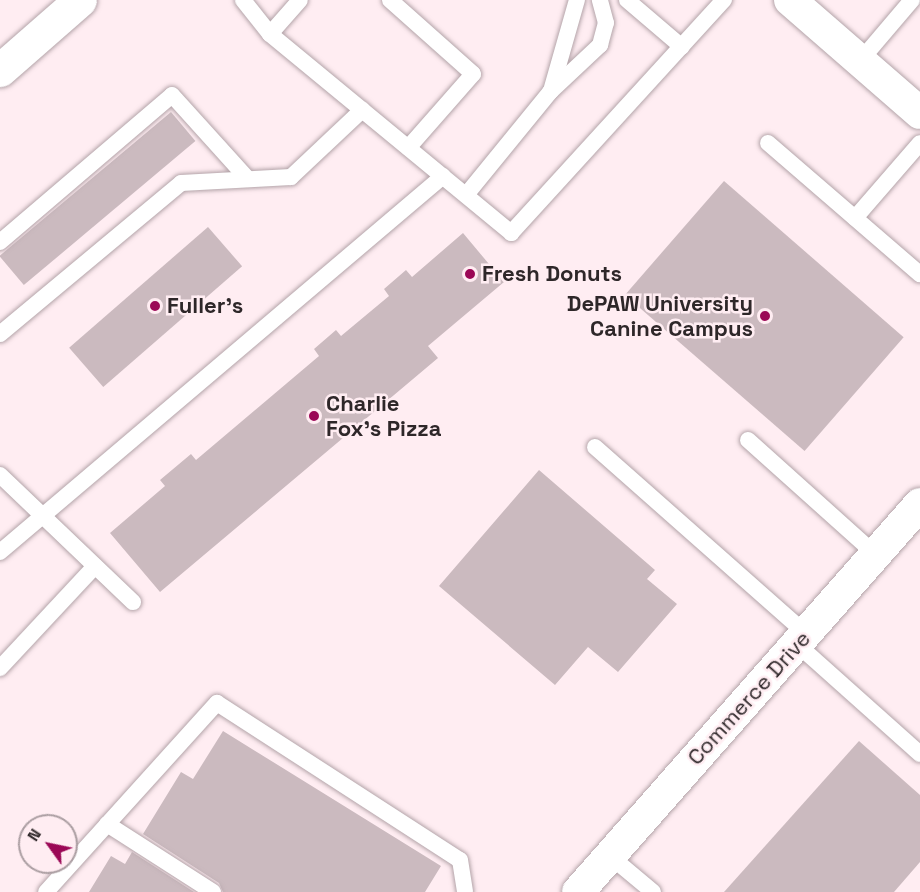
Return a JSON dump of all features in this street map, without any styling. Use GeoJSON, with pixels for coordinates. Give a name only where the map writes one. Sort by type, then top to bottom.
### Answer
{"type":"FeatureCollection","features":[{"type":"Feature","properties":{"kind":"main road"},"geometry":{"type":"LineString","coordinates":[[0,70],[80,0]]}},
{"type":"Feature","properties":{"kind":"street"},"geometry":{"type":"LineString","coordinates":[[790,0],[920,113]]}},
{"type":"Feature","properties":{"kind":"street","name":"Commerce Drive"},"geometry":{"type":"LineString","coordinates":[[578,892],[920,504]]}},
{"type":"Feature","properties":{"kind":"lane"},"geometry":{"type":"LineString","coordinates":[[242,0],[270,34],[512,233],[724,0]]}},
{"type":"Feature","properties":{"kind":"lane"},"geometry":{"type":"LineString","coordinates":[[270,34],[300,0]]}},
{"type":"Feature","properties":{"kind":"lane"},"geometry":{"type":"LineString","coordinates":[[390,0],[473,74],[408,148]]}},
{"type":"Feature","properties":{"kind":"lane"},"geometry":{"type":"LineString","coordinates":[[550,92],[577,0]]}},
{"type":"Feature","properties":{"kind":"lane"},"geometry":{"type":"LineString","coordinates":[[465,195],[550,92],[600,45],[606,23],[600,0]]}},
{"type":"Feature","properties":{"kind":"lane"},"geometry":{"type":"LineString","coordinates":[[627,0],[682,47]]}},
{"type":"Feature","properties":{"kind":"lane"},"geometry":{"type":"LineString","coordinates":[[860,61],[912,0]]}},
{"type":"Feature","properties":{"kind":"lane"},"geometry":{"type":"LineString","coordinates":[[0,242],[172,95],[248,179]]}},
{"type":"Feature","properties":{"kind":"lane"},"geometry":{"type":"LineString","coordinates":[[1,331],[181,183],[291,177],[362,110]]}},
{"type":"Feature","properties":{"kind":"lane"},"geometry":{"type":"LineString","coordinates":[[768,143],[920,274]]}},
{"type":"Feature","properties":{"kind":"lane"},"geometry":{"type":"LineString","coordinates":[[855,218],[920,143]]}},
{"type":"Feature","properties":{"kind":"lane"},"geometry":{"type":"LineString","coordinates":[[1,553],[43,514],[443,176]]}},
{"type":"Feature","properties":{"kind":"lane"},"geometry":{"type":"LineString","coordinates":[[747,440],[876,555]]}},
{"type":"Feature","properties":{"kind":"lane"},"geometry":{"type":"LineString","coordinates":[[595,447],[801,639],[920,754]]}},
{"type":"Feature","properties":{"kind":"lane"},"geometry":{"type":"LineString","coordinates":[[0,475],[133,602]]}},
{"type":"Feature","properties":{"kind":"lane"},"geometry":{"type":"LineString","coordinates":[[0,668],[95,566]]}},
{"type":"Feature","properties":{"kind":"lane"},"geometry":{"type":"LineString","coordinates":[[46,892],[218,703],[459,860],[465,892]]}},
{"type":"Feature","properties":{"kind":"lane"},"geometry":{"type":"LineString","coordinates":[[107,824],[213,892]]}},
{"type":"Feature","properties":{"kind":"lane"},"geometry":{"type":"LineString","coordinates":[[610,856],[654,892]]}},
{"type":"Feature","properties":{"kind":"building"},"geometry":{"type":"Polygon","coordinates":[[[171,112],[195,141],[24,285],[0,255],[171,112]]]}},
{"type":"Feature","properties":{"kind":"building","name":"DePAW University Canine Campus"},"geometry":{"type":"Polygon","coordinates":[[[724,181],[904,337],[805,451],[625,295],[724,181]]]}},
{"type":"Feature","properties":{"kind":"building","name":"Fuller's"},"geometry":{"type":"Polygon","coordinates":[[[208,227],[242,266],[103,387],[69,348],[208,227]]]}},
{"type":"Feature","properties":{"kind":"building"},"geometry":{"type":"Polygon","coordinates":[[[463,233],[504,282],[428,346],[438,358],[160,592],[110,533],[165,486],[160,480],[191,454],[196,460],[319,356],[314,349],[336,330],[341,336],[389,296],[384,289],[406,270],[412,277],[463,233]]]}},
{"type":"Feature","properties":{"kind":"building"},"geometry":{"type":"Polygon","coordinates":[[[539,470],[655,570],[647,579],[677,604],[618,672],[588,647],[555,685],[439,586],[539,470]]]}},
{"type":"Feature","properties":{"kind":"building"},"geometry":{"type":"Polygon","coordinates":[[[223,731],[441,866],[425,892],[223,892],[219,883],[143,834],[181,772],[193,779],[223,731]]]}},
{"type":"Feature","properties":{"kind":"building"},"geometry":{"type":"Polygon","coordinates":[[[859,741],[920,795],[920,862],[894,892],[724,892],[859,741]]]}},
{"type":"Feature","properties":{"kind":"building"},"geometry":{"type":"Polygon","coordinates":[[[132,852],[194,892],[89,892],[111,856],[125,864],[132,852]]]}},
{"type":"Feature","properties":{"kind":"place","name":"Fresh Donuts"},"geometry":{"type":"Point","coordinates":[470,274]}},
{"type":"Feature","properties":{"kind":"place","name":"Fuller's"},"geometry":{"type":"Point","coordinates":[155,306]}},
{"type":"Feature","properties":{"kind":"place","name":"DePAW University Canine Campus"},"geometry":{"type":"Point","coordinates":[765,316]}},
{"type":"Feature","properties":{"kind":"place","name":"Charlie Fox's Pizza"},"geometry":{"type":"Point","coordinates":[314,416]}}]}
